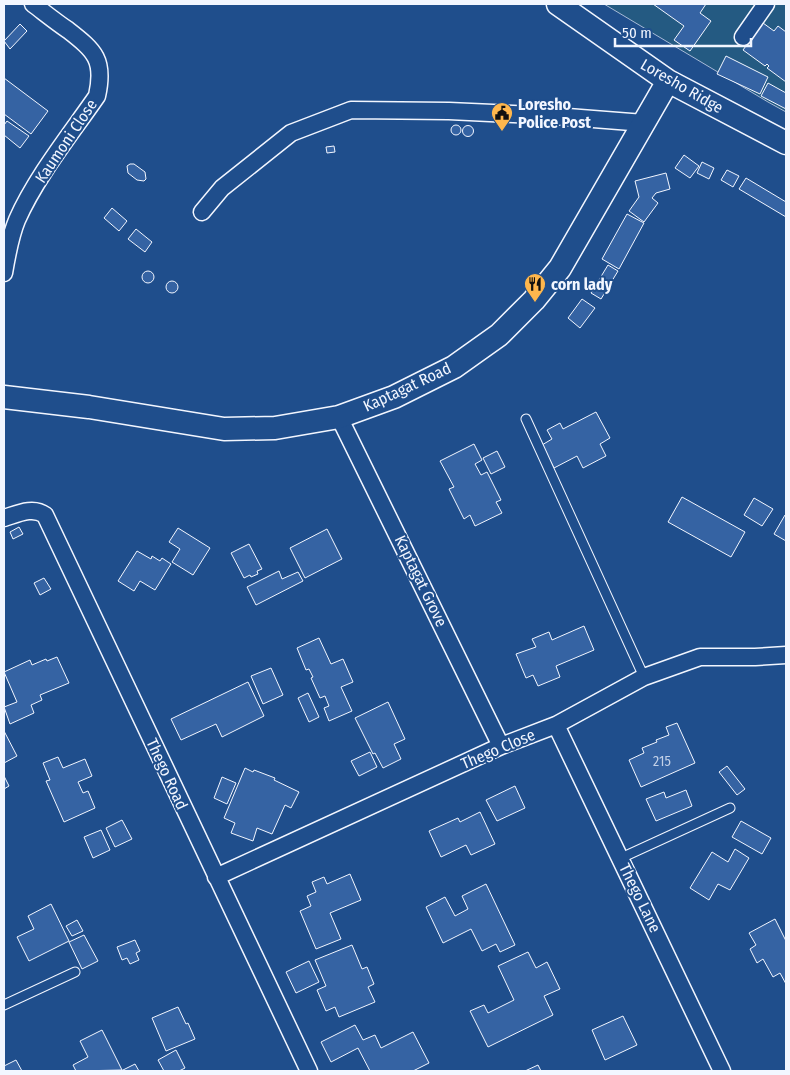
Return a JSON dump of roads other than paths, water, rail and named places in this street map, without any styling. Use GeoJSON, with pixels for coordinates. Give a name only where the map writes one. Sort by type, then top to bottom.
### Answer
{"type":"FeatureCollection","features":[{"type":"Feature","properties":{"kind":"main road","name":"Loresho Ridge"},"geometry":{"type":"LineString","coordinates":[[558,4],[668,81],[786,143]]}},
{"type":"Feature","properties":{"kind":"main road","name":"Kaptagat Road"},"geometry":{"type":"LineString","coordinates":[[4,397],[89,407],[224,429],[275,428],[339,417],[394,397],[454,367],[499,335],[534,300],[560,268],[668,81]]}},
{"type":"Feature","properties":{"kind":"street","name":"Kaumoni Close"},"geometry":{"type":"LineString","coordinates":[[4,273],[7,251],[16,222],[30,194],[97,96],[101,80],[98,62],[89,47],[33,4]]}},
{"type":"Feature","properties":{"kind":"street"},"geometry":{"type":"LineString","coordinates":[[743,37],[766,4]]}},
{"type":"Feature","properties":{"kind":"street"},"geometry":{"type":"LineString","coordinates":[[202,212],[222,188],[291,133],[351,110],[449,111],[555,116],[644,123]]}},
{"type":"Feature","properties":{"kind":"street","name":"Kaptagat Grove"},"geometry":{"type":"LineString","coordinates":[[339,417],[502,746]]}},
{"type":"Feature","properties":{"kind":"street","name":"Thego Road"},"geometry":{"type":"LineString","coordinates":[[4,518],[32,510],[39,511],[45,515],[309,1071]]}},
{"type":"Feature","properties":{"kind":"street","name":"Thego Close"},"geometry":{"type":"LineString","coordinates":[[216,877],[502,746],[556,726],[644,677],[700,657],[786,655]]}},
{"type":"Feature","properties":{"kind":"street","name":"Thego Lane"},"geometry":{"type":"LineString","coordinates":[[556,726],[722,1071]]}},
{"type":"Feature","properties":{"kind":"lane"},"geometry":{"type":"LineString","coordinates":[[526,419],[644,677]]}},
{"type":"Feature","properties":{"kind":"lane"},"geometry":{"type":"LineString","coordinates":[[621,858],[730,808]]}},
{"type":"Feature","properties":{"kind":"lane"},"geometry":{"type":"LineString","coordinates":[[4,1005],[75,972]]}},
{"type":"Feature","properties":{"kind":"place","name":"Loresho Police Post"},"geometry":{"type":"Point","coordinates":[502,132]}},
{"type":"Feature","properties":{"kind":"place","name":"corn lady"},"geometry":{"type":"Point","coordinates":[535,303]}}]}
